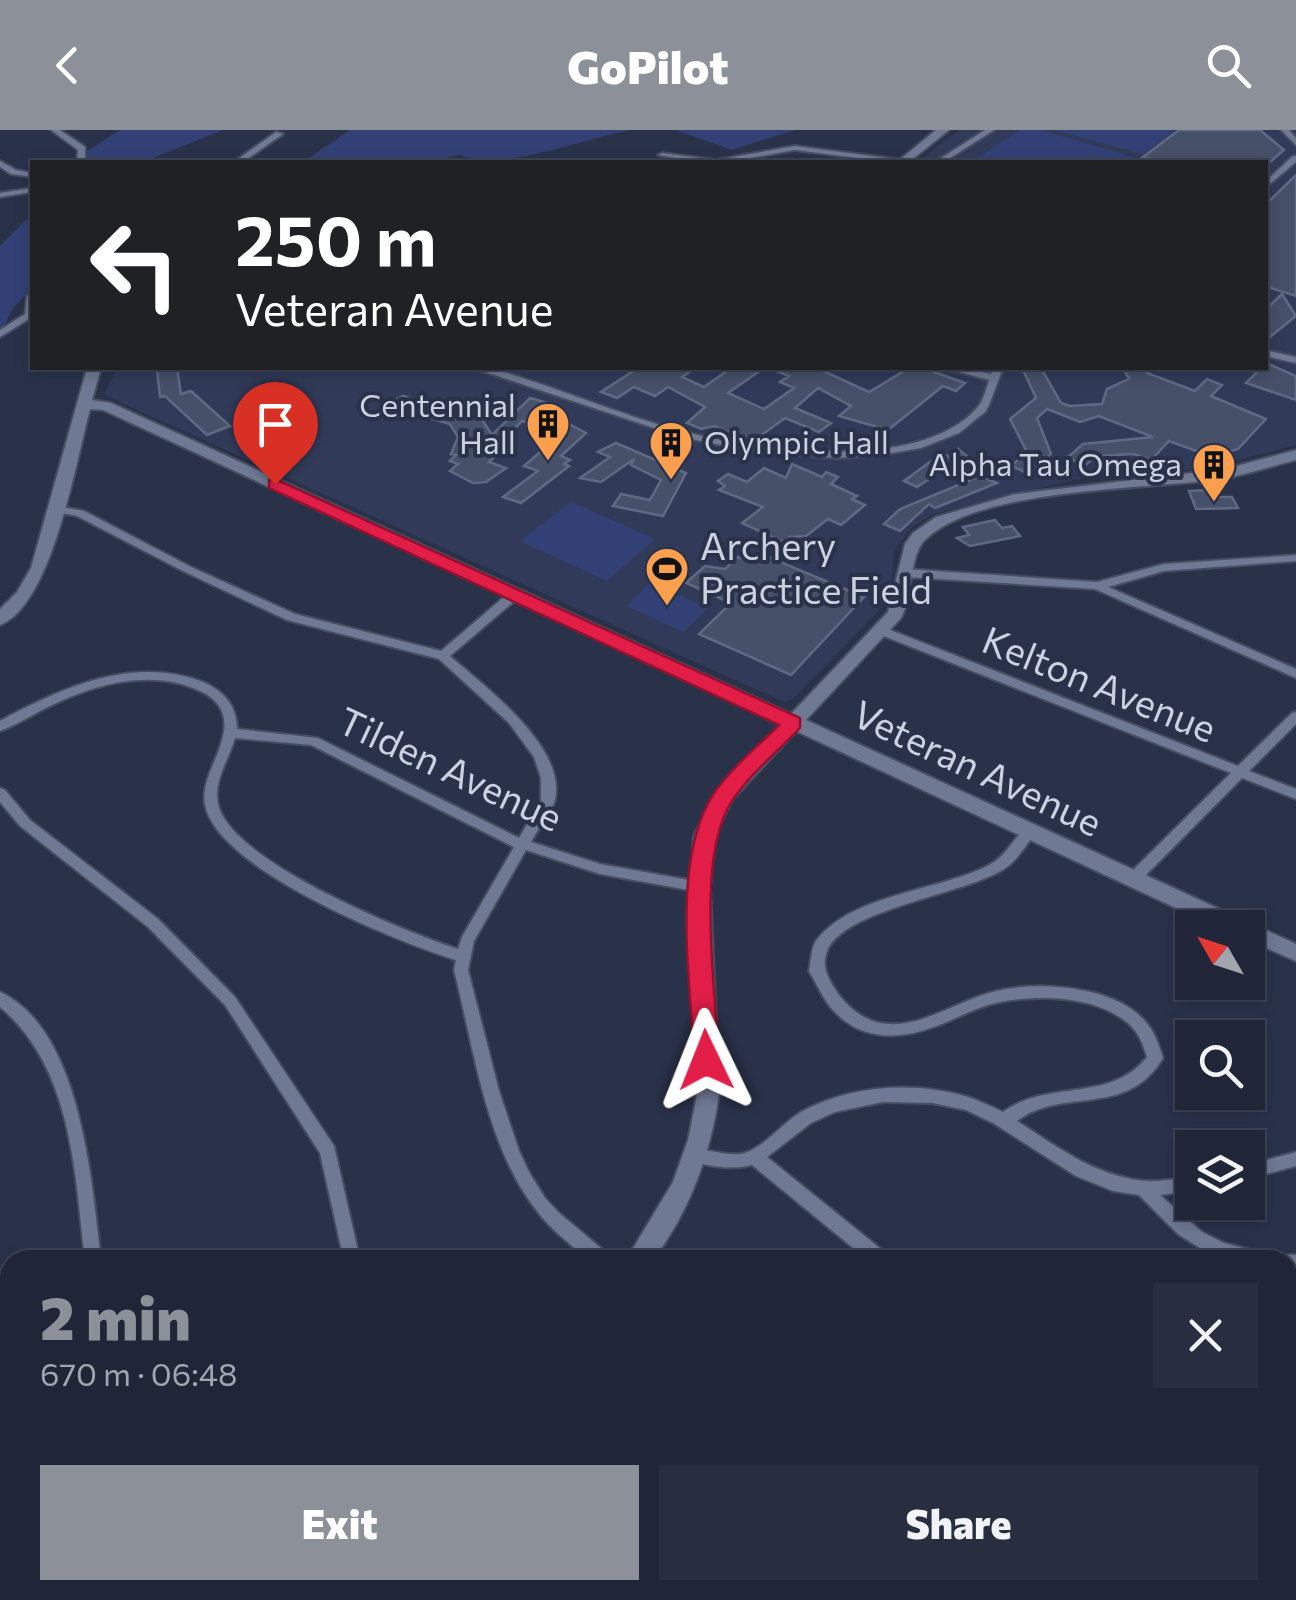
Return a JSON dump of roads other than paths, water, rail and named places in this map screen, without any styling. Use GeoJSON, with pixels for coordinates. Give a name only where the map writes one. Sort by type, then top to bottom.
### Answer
{"type":"FeatureCollection","features":[{"type":"Feature","properties":{"kind":"street"},"geometry":{"type":"LineString","coordinates":[[55,130],[82,149],[81,160]]}},
{"type":"Feature","properties":{"kind":"street"},"geometry":{"type":"LineString","coordinates":[[906,160],[944,130]]}},
{"type":"Feature","properties":{"kind":"street"},"geometry":{"type":"LineString","coordinates":[[943,160],[990,130]]}},
{"type":"Feature","properties":{"kind":"street"},"geometry":{"type":"LineString","coordinates":[[1271,130],[1286,132],[1296,143]]}},
{"type":"Feature","properties":{"kind":"street"},"geometry":{"type":"LineString","coordinates":[[241,160],[278,134]]}},
{"type":"Feature","properties":{"kind":"street"},"geometry":{"type":"LineString","coordinates":[[726,160],[794,148],[887,160]]}},
{"type":"Feature","properties":{"kind":"street"},"geometry":{"type":"LineString","coordinates":[[662,155],[700,160]]}},
{"type":"Feature","properties":{"kind":"street"},"geometry":{"type":"LineString","coordinates":[[1268,183],[1296,158]]}},
{"type":"Feature","properties":{"kind":"street"},"geometry":{"type":"LineString","coordinates":[[0,163],[14,172],[30,175]]}},
{"type":"Feature","properties":{"kind":"street"},"geometry":{"type":"LineString","coordinates":[[0,195],[30,190]]}},
{"type":"Feature","properties":{"kind":"street"},"geometry":{"type":"LineString","coordinates":[[2,334],[30,317]]}},
{"type":"Feature","properties":{"kind":"street"},"geometry":{"type":"LineString","coordinates":[[2,334],[30,328]]}},
{"type":"Feature","properties":{"kind":"street"},"geometry":{"type":"LineString","coordinates":[[1268,354],[1296,360]]}},
{"type":"Feature","properties":{"kind":"street"},"geometry":{"type":"LineString","coordinates":[[0,619],[32,583],[93,370]]}},
{"type":"Feature","properties":{"kind":"street"},"geometry":{"type":"LineString","coordinates":[[484,370],[680,434],[736,446],[826,452],[894,450],[940,438],[979,412],[996,373]]}},
{"type":"Feature","properties":{"kind":"street","name":"Veteran Avenue"},"geometry":{"type":"LineString","coordinates":[[84,404],[106,406],[1202,910]]}},
{"type":"Feature","properties":{"kind":"street"},"geometry":{"type":"LineString","coordinates":[[645,1250],[663,1226],[697,1156],[708,1094],[700,857],[714,812],[724,796],[880,630],[903,600],[915,540],[934,524],[960,513],[1097,484],[1220,475],[1296,455]]}},
{"type":"Feature","properties":{"kind":"street"},"geometry":{"type":"LineString","coordinates":[[56,509],[80,513],[187,570],[291,617],[443,656],[535,744],[550,778],[548,800],[461,956],[509,1145],[540,1205],[591,1250]]}},
{"type":"Feature","properties":{"kind":"street"},"geometry":{"type":"LineString","coordinates":[[906,573],[1097,586],[1180,566],[1296,558]]}},
{"type":"Feature","properties":{"kind":"street"},"geometry":{"type":"LineString","coordinates":[[1097,586],[1296,674]]}},
{"type":"Feature","properties":{"kind":"street"},"geometry":{"type":"LineString","coordinates":[[443,656],[515,594]]}},
{"type":"Feature","properties":{"kind":"street","name":"Kelton Avenue"},"geometry":{"type":"LineString","coordinates":[[880,630],[1296,794]]}},
{"type":"Feature","properties":{"kind":"street"},"geometry":{"type":"LineString","coordinates":[[0,726],[102,680],[158,676],[195,684],[223,699],[231,716],[231,733],[212,775],[210,797],[216,819],[230,837],[325,898],[461,956]]}},
{"type":"Feature","properties":{"kind":"street"},"geometry":{"type":"LineString","coordinates":[[1134,878],[1296,716]]}},
{"type":"Feature","properties":{"kind":"street","name":"Tilden Avenue"},"geometry":{"type":"LineString","coordinates":[[231,733],[313,742],[432,805],[524,845],[600,869],[700,886]]}},
{"type":"Feature","properties":{"kind":"street"},"geometry":{"type":"LineString","coordinates":[[0,793],[38,834],[178,946],[230,1001],[328,1151],[350,1250]]}},
{"type":"Feature","properties":{"kind":"street"},"geometry":{"type":"LineString","coordinates":[[1004,1121],[1015,1109],[1037,1101],[1101,1093],[1138,1079],[1155,1058],[1154,1042],[1136,1020],[1103,1004],[1068,995],[1032,993],[994,997],[933,1025],[884,1029],[858,1020],[838,1006],[822,988],[817,962],[826,938],[848,918],[952,886],[998,866],[1028,831]]}},
{"type":"Feature","properties":{"kind":"street"},"geometry":{"type":"LineString","coordinates":[[1265,939],[1296,953]]}},
{"type":"Feature","properties":{"kind":"street"},"geometry":{"type":"LineString","coordinates":[[0,998],[38,1031],[55,1063],[83,1175],[92,1250]]}},
{"type":"Feature","properties":{"kind":"street"},"geometry":{"type":"LineString","coordinates":[[697,1156],[716,1161],[757,1158],[806,1118],[841,1103],[872,1097],[935,1096],[1004,1121],[1076,1172],[1146,1191],[1175,1187]]}},
{"type":"Feature","properties":{"kind":"street"},"geometry":{"type":"LineString","coordinates":[[757,1158],[870,1250]]}},
{"type":"Feature","properties":{"kind":"street"},"geometry":{"type":"LineString","coordinates":[[1265,1167],[1296,1159]]}},
{"type":"Feature","properties":{"kind":"street"},"geometry":{"type":"LineString","coordinates":[[1146,1191],[1181,1230],[1206,1247],[1218,1250]]}},
{"type":"Feature","properties":{"kind":"place","name":"Centennial Hall"},"geometry":{"type":"Point","coordinates":[548,462]}},
{"type":"Feature","properties":{"kind":"place","name":"Olympic Hall"},"geometry":{"type":"Point","coordinates":[671,481]}},
{"type":"Feature","properties":{"kind":"place","name":"Alpha Tau Omega"},"geometry":{"type":"Point","coordinates":[1214,503]}},
{"type":"Feature","properties":{"kind":"place","name":"Archery Practice Field"},"geometry":{"type":"Point","coordinates":[667,607]}}]}
